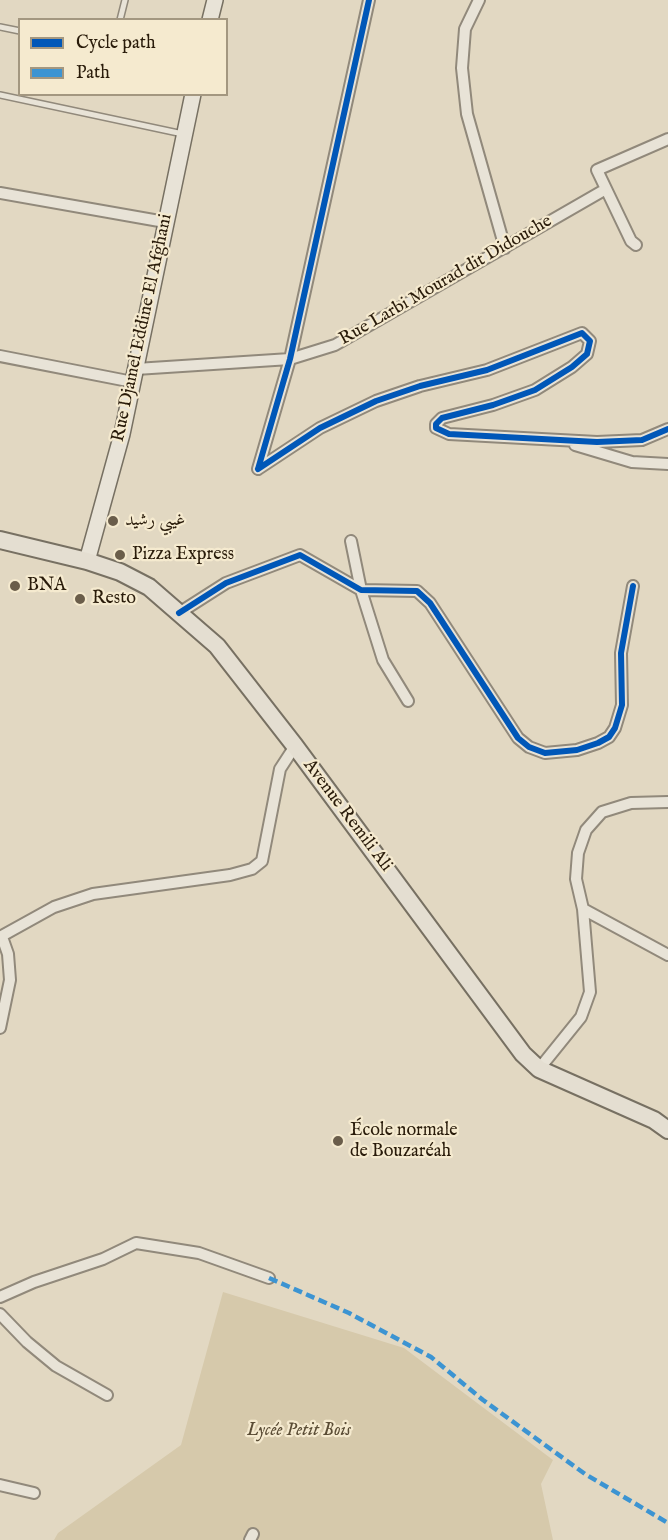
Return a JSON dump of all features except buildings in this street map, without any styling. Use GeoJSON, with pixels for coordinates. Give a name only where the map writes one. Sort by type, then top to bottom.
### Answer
{"type":"FeatureCollection","features":[{"type":"Feature","properties":{"kind":"main road"},"geometry":{"type":"LineString","coordinates":[[210,18],[215,0]]}},
{"type":"Feature","properties":{"kind":"main road","name":"Rue Djamel Eddine El Afghani"},"geometry":{"type":"LineString","coordinates":[[87,561],[135,376],[193,96]]}},
{"type":"Feature","properties":{"kind":"main road","name":"Avenue Remili Ali"},"geometry":{"type":"LineString","coordinates":[[0,540],[87,561],[120,572],[149,587],[217,646],[295,746],[523,1054],[539,1069],[654,1120],[668,1130]]}},
{"type":"Feature","properties":{"kind":"street"},"geometry":{"type":"LineString","coordinates":[[369,0],[290,358],[258,469],[320,428],[376,401],[420,386],[487,370],[582,333],[590,341],[587,354],[572,368],[535,390],[493,405],[442,418],[436,424],[436,428],[449,434],[566,442],[642,440],[667,428]]}},
{"type":"Feature","properties":{"kind":"street"},"geometry":{"type":"LineString","coordinates":[[479,0],[465,29],[464,80],[467,114],[506,248]]}},
{"type":"Feature","properties":{"kind":"street"},"geometry":{"type":"LineString","coordinates":[[636,245],[597,170],[668,139]]}},
{"type":"Feature","properties":{"kind":"street","name":"Rue Larbi Mourad dit Didouche"},"geometry":{"type":"LineString","coordinates":[[0,356],[135,376],[290,358],[335,345],[606,189]]}},
{"type":"Feature","properties":{"kind":"street"},"geometry":{"type":"LineString","coordinates":[[0,193],[165,222]]}},
{"type":"Feature","properties":{"kind":"street"},"geometry":{"type":"LineString","coordinates":[[566,442],[632,462],[668,464]]}},
{"type":"Feature","properties":{"kind":"street"},"geometry":{"type":"LineString","coordinates":[[351,541],[361,590],[383,660],[408,701]]}},
{"type":"Feature","properties":{"kind":"street"},"geometry":{"type":"LineString","coordinates":[[179,613],[226,583],[300,555],[361,590],[408,590],[423,595],[518,738],[529,747],[545,753],[577,750],[598,743],[609,737],[615,728],[622,705],[621,653],[633,586]]}},
{"type":"Feature","properties":{"kind":"street"},"geometry":{"type":"LineString","coordinates":[[0,1028],[10,980],[8,954],[1,937],[54,907],[93,894],[230,875],[252,869],[262,861],[280,770],[295,746]]}},
{"type":"Feature","properties":{"kind":"street"},"geometry":{"type":"LineString","coordinates":[[539,1069],[581,1017],[590,992],[583,909],[576,879],[578,853],[586,830],[602,812],[631,803],[668,802]]}},
{"type":"Feature","properties":{"kind":"street"},"geometry":{"type":"LineString","coordinates":[[583,909],[668,955]]}},
{"type":"Feature","properties":{"kind":"street"},"geometry":{"type":"LineString","coordinates":[[0,1297],[34,1282],[104,1259],[136,1243],[199,1253],[270,1278]]}},
{"type":"Feature","properties":{"kind":"street"},"geometry":{"type":"LineString","coordinates":[[0,1314],[27,1342],[56,1366],[107,1395]]}},
{"type":"Feature","properties":{"kind":"street"},"geometry":{"type":"LineString","coordinates":[[0,1485],[34,1492]]}},
{"type":"Feature","properties":{"kind":"lane"},"geometry":{"type":"LineString","coordinates":[[120,18],[125,0]]}},
{"type":"Feature","properties":{"kind":"lane"},"geometry":{"type":"LineString","coordinates":[[0,27],[18,32]]}},
{"type":"Feature","properties":{"kind":"lane"},"geometry":{"type":"LineString","coordinates":[[0,95],[184,134]]}},
{"type":"Feature","properties":{"kind":"green space","name":"Lycée Petit Bois"},"geometry":{"type":"Polygon","coordinates":[[[223,1292],[404,1348],[553,1460],[541,1484],[553,1540],[54,1540],[58,1533],[181,1445],[223,1292]]]}},
{"type":"Feature","properties":{"kind":"marked path"},"geometry":{"type":"LineString","coordinates":[[269,1278],[349,1313],[431,1357],[483,1400],[585,1474],[668,1523]]}},
{"type":"Feature","properties":{"kind":"cycle path"},"geometry":{"type":"LineString","coordinates":[[258,469],[290,359],[369,0]]}},
{"type":"Feature","properties":{"kind":"cycle path"},"geometry":{"type":"LineString","coordinates":[[258,469],[320,428],[376,401],[420,386],[487,370],[582,333],[590,341],[587,354],[572,367],[535,390],[493,405],[442,418],[436,424],[436,428],[449,434],[597,442],[642,440],[668,429]]}},
{"type":"Feature","properties":{"kind":"cycle path"},"geometry":{"type":"LineString","coordinates":[[179,613],[226,583],[300,555],[361,590],[417,591],[430,603],[518,738],[529,747],[545,753],[577,750],[598,743],[609,737],[615,728],[622,705],[621,653],[633,586]]}},
{"type":"Feature","properties":{"kind":"place","name":"غيبي رشيد"},"geometry":{"type":"Point","coordinates":[113,521]}},
{"type":"Feature","properties":{"kind":"place","name":"Pizza Express"},"geometry":{"type":"Point","coordinates":[120,555]}},
{"type":"Feature","properties":{"kind":"place","name":"BNA"},"geometry":{"type":"Point","coordinates":[15,586]}},
{"type":"Feature","properties":{"kind":"place","name":"Resto"},"geometry":{"type":"Point","coordinates":[80,599]}},
{"type":"Feature","properties":{"kind":"place","name":"École normale de Bouzaréah"},"geometry":{"type":"Point","coordinates":[338,1141]}}]}
